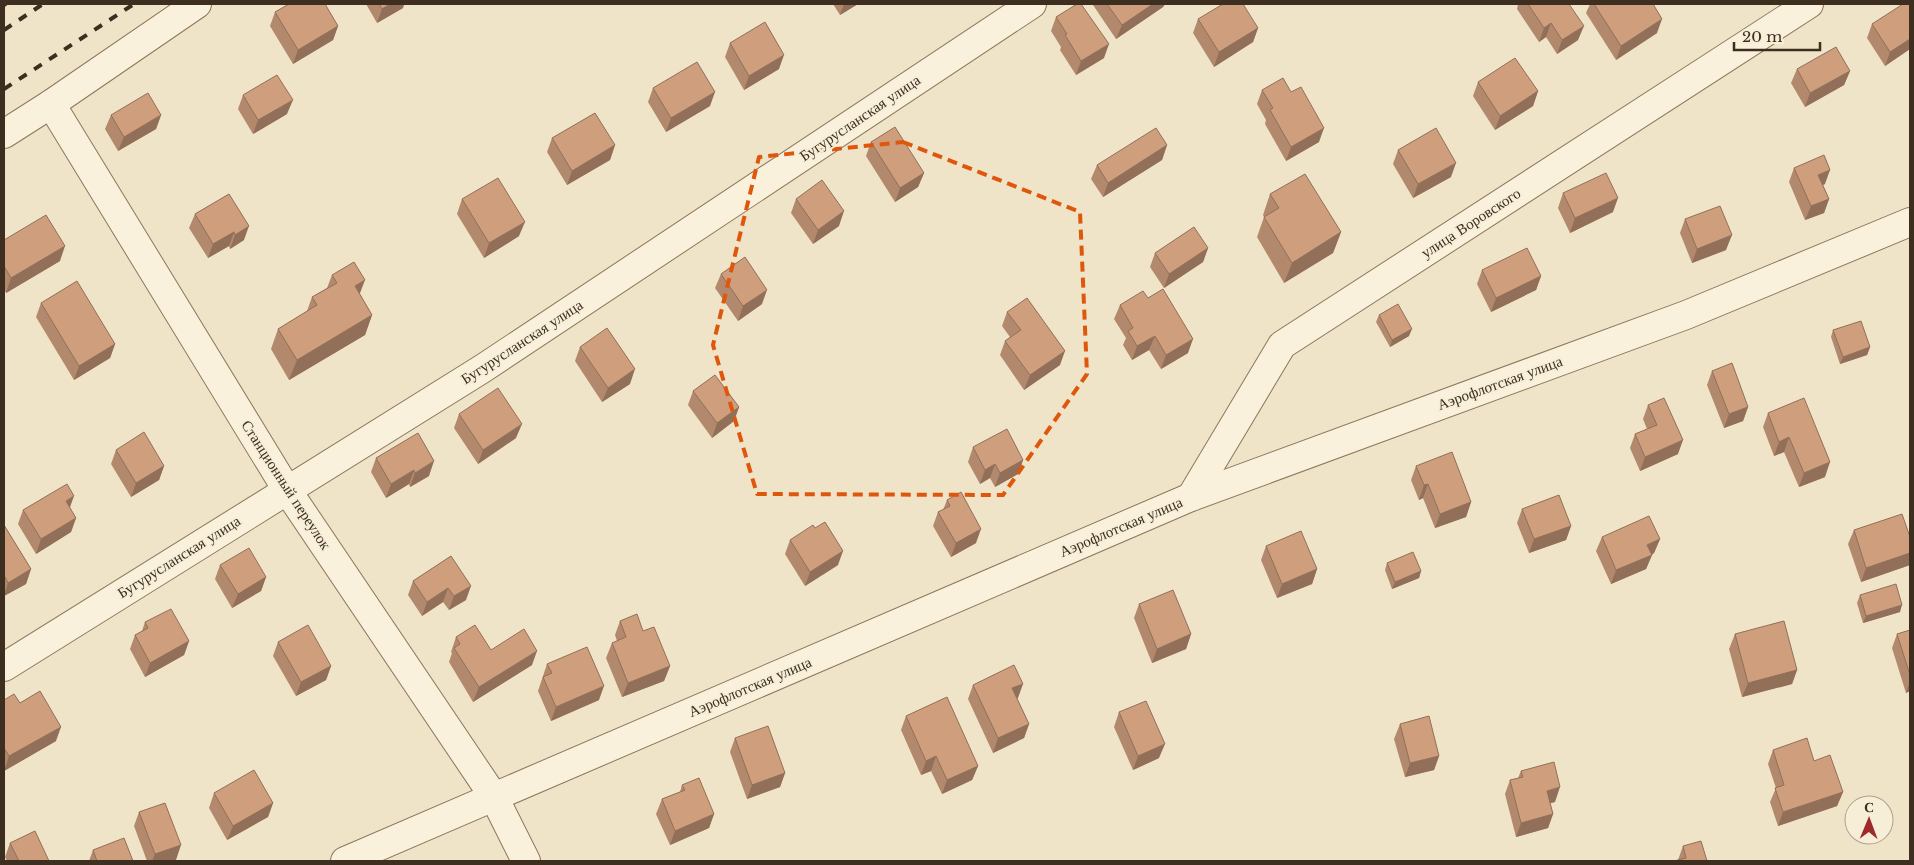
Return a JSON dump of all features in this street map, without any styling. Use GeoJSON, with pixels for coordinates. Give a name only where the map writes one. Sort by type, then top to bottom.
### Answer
{"type":"FeatureCollection","features":[{"type":"Feature","properties":{"kind":"street"},"geometry":{"type":"LineString","coordinates":[[4,134],[197,4]]}},
{"type":"Feature","properties":{"kind":"street","name":"Бугурусланская улица"},"geometry":{"type":"LineString","coordinates":[[4,666],[482,369],[1032,4]]}},
{"type":"Feature","properties":{"kind":"street","name":"улица Воровского"},"geometry":{"type":"LineString","coordinates":[[1191,497],[1282,345],[1809,4]]}},
{"type":"Feature","properties":{"kind":"street","name":"Станционный переулок"},"geometry":{"type":"LineString","coordinates":[[51,104],[287,490],[494,797],[526,861]]}},
{"type":"Feature","properties":{"kind":"street","name":"Аэрофлотская улица"},"geometry":{"type":"LineString","coordinates":[[345,861],[1191,497],[1686,315],[1910,222]]}},
{"type":"Feature","properties":{"kind":"highlighted area"},"geometry":{"type":"Polygon","coordinates":[[[903,142],[1080,212],[1087,374],[1003,495],[757,494],[713,345],[759,157],[903,142]]]}},
{"type":"Feature","properties":{"kind":"building"},"geometry":{"type":"Polygon","coordinates":[[[289,4],[325,4],[338,26],[298,50],[275,12],[289,4]]]}},
{"type":"Feature","properties":{"kind":"building"},"geometry":{"type":"Polygon","coordinates":[[[379,4],[390,4],[382,9],[379,4]]]}},
{"type":"Feature","properties":{"kind":"building"},"geometry":{"type":"Polygon","coordinates":[[[1077,4],[1081,4],[1109,44],[1081,61],[1056,17],[1077,4]]]}},
{"type":"Feature","properties":{"kind":"building"},"geometry":{"type":"Polygon","coordinates":[[[1107,4],[1153,4],[1122,25],[1107,4]]]}},
{"type":"Feature","properties":{"kind":"building"},"geometry":{"type":"Polygon","coordinates":[[[1223,4],[1243,4],[1258,28],[1219,52],[1198,19],[1223,4]]]}},
{"type":"Feature","properties":{"kind":"building"},"geometry":{"type":"Polygon","coordinates":[[[1528,4],[1569,4],[1584,26],[1562,40],[1551,23],[1544,28],[1528,4]]]}},
{"type":"Feature","properties":{"kind":"building"},"geometry":{"type":"Polygon","coordinates":[[[1594,4],[1653,4],[1662,19],[1621,46],[1594,4]]]}},
{"type":"Feature","properties":{"kind":"building"},"geometry":{"type":"Polygon","coordinates":[[[1903,4],[1910,4],[1910,39],[1890,52],[1872,24],[1903,4]]]}},
{"type":"Feature","properties":{"kind":"building"},"geometry":{"type":"Polygon","coordinates":[[[765,22],[784,55],[749,76],[730,43],[765,22]]]}},
{"type":"Feature","properties":{"kind":"building"},"geometry":{"type":"Polygon","coordinates":[[[1836,47],[1850,71],[1810,93],[1797,69],[1836,47]]]}},
{"type":"Feature","properties":{"kind":"building"},"geometry":{"type":"Polygon","coordinates":[[[1515,58],[1538,91],[1500,116],[1478,82],[1515,58]]]}},
{"type":"Feature","properties":{"kind":"building"},"geometry":{"type":"Polygon","coordinates":[[[697,62],[715,92],[671,118],[653,88],[697,62]]]}},
{"type":"Feature","properties":{"kind":"building"},"geometry":{"type":"Polygon","coordinates":[[[277,75],[293,100],[258,120],[243,95],[277,75]]]}},
{"type":"Feature","properties":{"kind":"building"},"geometry":{"type":"Polygon","coordinates":[[[1283,78],[1291,92],[1301,87],[1324,128],[1291,147],[1270,110],[1273,108],[1262,90],[1283,78]]]}},
{"type":"Feature","properties":{"kind":"building"},"geometry":{"type":"Polygon","coordinates":[[[148,93],[161,115],[124,137],[111,115],[148,93]]]}},
{"type":"Feature","properties":{"kind":"building"},"geometry":{"type":"Polygon","coordinates":[[[595,113],[615,145],[572,171],[552,138],[595,113]]]}},
{"type":"Feature","properties":{"kind":"building"},"geometry":{"type":"Polygon","coordinates":[[[895,127],[924,173],[900,188],[871,142],[895,127]]]}},
{"type":"Feature","properties":{"kind":"building"},"geometry":{"type":"Polygon","coordinates":[[[1156,128],[1167,145],[1108,183],[1097,165],[1156,128]]]}},
{"type":"Feature","properties":{"kind":"building"},"geometry":{"type":"Polygon","coordinates":[[[1436,128],[1456,163],[1418,184],[1398,150],[1436,128]]]}},
{"type":"Feature","properties":{"kind":"building"},"geometry":{"type":"Polygon","coordinates":[[[1824,155],[1830,170],[1818,175],[1829,199],[1811,206],[1794,168],[1824,155]]]}},
{"type":"Feature","properties":{"kind":"building"},"geometry":{"type":"Polygon","coordinates":[[[1606,173],[1618,198],[1575,218],[1563,193],[1606,173]]]}},
{"type":"Feature","properties":{"kind":"building"},"geometry":{"type":"Polygon","coordinates":[[[1305,174],[1341,232],[1292,263],[1264,217],[1279,208],[1270,194],[1305,174]]]}},
{"type":"Feature","properties":{"kind":"building"},"geometry":{"type":"Polygon","coordinates":[[[498,178],[525,222],[489,243],[462,199],[498,178]]]}},
{"type":"Feature","properties":{"kind":"building"},"geometry":{"type":"Polygon","coordinates":[[[822,180],[844,211],[818,230],[796,199],[822,180]]]}},
{"type":"Feature","properties":{"kind":"building"},"geometry":{"type":"Polygon","coordinates":[[[229,194],[249,226],[235,235],[234,232],[213,244],[195,214],[229,194]]]}},
{"type":"Feature","properties":{"kind":"building"},"geometry":{"type":"Polygon","coordinates":[[[1720,206],[1732,235],[1697,249],[1685,219],[1720,206]]]}},
{"type":"Feature","properties":{"kind":"building"},"geometry":{"type":"Polygon","coordinates":[[[46,215],[65,246],[11,278],[4,266],[4,240],[46,215]]]}},
{"type":"Feature","properties":{"kind":"building"},"geometry":{"type":"Polygon","coordinates":[[[1194,227],[1208,248],[1169,274],[1155,253],[1194,227]]]}},
{"type":"Feature","properties":{"kind":"building"},"geometry":{"type":"Polygon","coordinates":[[[1527,248],[1541,276],[1496,298],[1482,270],[1527,248]]]}},
{"type":"Feature","properties":{"kind":"building"},"geometry":{"type":"Polygon","coordinates":[[[745,257],[767,290],[743,306],[721,274],[745,257]]]}},
{"type":"Feature","properties":{"kind":"building"},"geometry":{"type":"Polygon","coordinates":[[[354,262],[365,280],[355,286],[372,315],[297,360],[278,329],[317,305],[312,297],[337,283],[332,275],[354,262]]]}},
{"type":"Feature","properties":{"kind":"building"},"geometry":{"type":"Polygon","coordinates":[[[77,281],[115,344],[79,366],[41,303],[77,281]]]}},
{"type":"Feature","properties":{"kind":"building"},"geometry":{"type":"Polygon","coordinates":[[[1163,289],[1193,339],[1166,355],[1155,336],[1137,346],[1128,331],[1133,328],[1120,305],[1143,291],[1148,298],[1163,289]]]}},
{"type":"Feature","properties":{"kind":"building"},"geometry":{"type":"Polygon","coordinates":[[[1027,298],[1065,351],[1030,375],[1005,341],[1021,330],[1007,312],[1027,298]]]}},
{"type":"Feature","properties":{"kind":"building"},"geometry":{"type":"Polygon","coordinates":[[[1398,304],[1412,329],[1392,340],[1379,315],[1398,304]]]}},
{"type":"Feature","properties":{"kind":"building"},"geometry":{"type":"Polygon","coordinates":[[[1861,321],[1870,347],[1843,357],[1833,330],[1861,321]]]}},
{"type":"Feature","properties":{"kind":"building"},"geometry":{"type":"Polygon","coordinates":[[[607,328],[635,369],[608,388],[580,347],[607,328]]]}},
{"type":"Feature","properties":{"kind":"building"},"geometry":{"type":"Polygon","coordinates":[[[1732,363],[1748,407],[1729,414],[1712,371],[1732,363]]]}},
{"type":"Feature","properties":{"kind":"building"},"geometry":{"type":"Polygon","coordinates":[[[715,375],[739,407],[717,423],[693,391],[715,375]]]}},
{"type":"Feature","properties":{"kind":"building"},"geometry":{"type":"Polygon","coordinates":[[[498,388],[522,424],[483,450],[459,414],[498,388]]]}},
{"type":"Feature","properties":{"kind":"building"},"geometry":{"type":"Polygon","coordinates":[[[1664,398],[1683,440],[1645,457],[1635,434],[1657,425],[1648,405],[1664,398]]]}},
{"type":"Feature","properties":{"kind":"building"},"geometry":{"type":"Polygon","coordinates":[[[1804,398],[1830,462],[1804,473],[1789,437],[1779,442],[1768,413],[1804,398]]]}},
{"type":"Feature","properties":{"kind":"building"},"geometry":{"type":"Polygon","coordinates":[[[1007,429],[1023,460],[1000,473],[995,464],[985,470],[973,447],[1007,429]]]}},
{"type":"Feature","properties":{"kind":"building"},"geometry":{"type":"Polygon","coordinates":[[[144,432],[164,466],[136,483],[116,450],[144,432]]]}},
{"type":"Feature","properties":{"kind":"building"},"geometry":{"type":"Polygon","coordinates":[[[418,433],[434,461],[415,473],[414,470],[391,484],[376,458],[418,433]]]}},
{"type":"Feature","properties":{"kind":"building"},"geometry":{"type":"Polygon","coordinates":[[[1452,452],[1471,502],[1440,514],[1428,484],[1424,485],[1416,466],[1452,452]]]}},
{"type":"Feature","properties":{"kind":"building"},"geometry":{"type":"Polygon","coordinates":[[[67,484],[74,496],[66,501],[76,518],[41,539],[23,510],[67,484]]]}},
{"type":"Feature","properties":{"kind":"building"},"geometry":{"type":"Polygon","coordinates":[[[961,492],[981,529],[956,543],[938,512],[950,506],[947,500],[961,492]]]}},
{"type":"Feature","properties":{"kind":"building"},"geometry":{"type":"Polygon","coordinates":[[[1559,495],[1571,526],[1534,539],[1522,509],[1559,495]]]}},
{"type":"Feature","properties":{"kind":"building"},"geometry":{"type":"Polygon","coordinates":[[[1902,514],[1910,537],[1910,553],[1866,568],[1854,530],[1902,514]]]}},
{"type":"Feature","properties":{"kind":"building"},"geometry":{"type":"Polygon","coordinates":[[[1649,516],[1660,539],[1647,545],[1652,555],[1616,570],[1602,537],[1649,516]]]}},
{"type":"Feature","properties":{"kind":"building"},"geometry":{"type":"Polygon","coordinates":[[[825,522],[843,551],[810,572],[790,540],[813,525],[815,528],[825,522]]]}},
{"type":"Feature","properties":{"kind":"building"},"geometry":{"type":"Polygon","coordinates":[[[4,525],[31,569],[8,583],[4,575],[4,525]]]}},
{"type":"Feature","properties":{"kind":"building"},"geometry":{"type":"Polygon","coordinates":[[[1301,531],[1317,569],[1282,584],[1266,546],[1301,531]]]}},
{"type":"Feature","properties":{"kind":"building"},"geometry":{"type":"Polygon","coordinates":[[[249,548],[266,577],[238,594],[220,565],[249,548]]]}},
{"type":"Feature","properties":{"kind":"building"},"geometry":{"type":"Polygon","coordinates":[[[1413,552],[1421,571],[1395,582],[1387,563],[1413,552]]]}},
{"type":"Feature","properties":{"kind":"building"},"geometry":{"type":"Polygon","coordinates":[[[451,556],[471,586],[454,596],[448,588],[427,602],[413,581],[451,556]]]}},
{"type":"Feature","properties":{"kind":"building"},"geometry":{"type":"Polygon","coordinates":[[[1896,584],[1902,605],[1866,616],[1860,595],[1896,584]]]}},
{"type":"Feature","properties":{"kind":"building"},"geometry":{"type":"Polygon","coordinates":[[[1173,590],[1191,634],[1157,649],[1139,604],[1173,590]]]}},
{"type":"Feature","properties":{"kind":"building"},"geometry":{"type":"Polygon","coordinates":[[[171,609],[189,641],[150,663],[135,635],[148,628],[145,622],[171,609]]]}},
{"type":"Feature","properties":{"kind":"building"},"geometry":{"type":"Polygon","coordinates":[[[637,614],[643,631],[654,627],[670,666],[628,683],[612,643],[626,637],[620,621],[637,614]]]}},
{"type":"Feature","properties":{"kind":"building"},"geometry":{"type":"Polygon","coordinates":[[[1784,621],[1797,670],[1748,683],[1735,634],[1784,621]]]}},
{"type":"Feature","properties":{"kind":"building"},"geometry":{"type":"Polygon","coordinates":[[[308,625],[331,666],[301,682],[278,642],[308,625]]]}},
{"type":"Feature","properties":{"kind":"building"},"geometry":{"type":"Polygon","coordinates":[[[475,625],[491,650],[524,629],[537,651],[479,687],[454,648],[460,644],[456,637],[475,625]]]}},
{"type":"Feature","properties":{"kind":"building"},"geometry":{"type":"Polygon","coordinates":[[[1910,630],[1910,675],[1897,634],[1910,630]]]}},
{"type":"Feature","properties":{"kind":"building"},"geometry":{"type":"Polygon","coordinates":[[[587,647],[604,686],[556,707],[543,677],[552,673],[547,664],[587,647]]]}},
{"type":"Feature","properties":{"kind":"building"},"geometry":{"type":"Polygon","coordinates":[[[1014,665],[1023,684],[1012,688],[1029,724],[998,738],[973,685],[1014,665]]]}},
{"type":"Feature","properties":{"kind":"building"},"geometry":{"type":"Polygon","coordinates":[[[40,691],[61,727],[9,756],[4,748],[4,700],[14,694],[20,703],[40,691]]]}},
{"type":"Feature","properties":{"kind":"building"},"geometry":{"type":"Polygon","coordinates":[[[947,697],[978,766],[947,780],[936,756],[926,761],[906,716],[947,697]]]}},
{"type":"Feature","properties":{"kind":"building"},"geometry":{"type":"Polygon","coordinates":[[[1146,701],[1165,744],[1138,756],[1119,712],[1146,701]]]}},
{"type":"Feature","properties":{"kind":"building"},"geometry":{"type":"Polygon","coordinates":[[[1429,716],[1439,756],[1410,763],[1400,724],[1429,716]]]}},
{"type":"Feature","properties":{"kind":"building"},"geometry":{"type":"Polygon","coordinates":[[[768,726],[785,773],[752,785],[735,738],[768,726]]]}},
{"type":"Feature","properties":{"kind":"building"},"geometry":{"type":"Polygon","coordinates":[[[1807,738],[1814,761],[1830,755],[1843,792],[1783,812],[1775,788],[1784,785],[1773,750],[1807,738]]]}},
{"type":"Feature","properties":{"kind":"building"},"geometry":{"type":"Polygon","coordinates":[[[1554,762],[1560,787],[1547,791],[1553,814],[1521,823],[1510,780],[1523,777],[1521,771],[1554,762]]]}},
{"type":"Feature","properties":{"kind":"building"},"geometry":{"type":"Polygon","coordinates":[[[254,770],[273,803],[233,826],[214,793],[254,770]]]}},
{"type":"Feature","properties":{"kind":"building"},"geometry":{"type":"Polygon","coordinates":[[[699,778],[714,814],[675,831],[662,799],[685,790],[682,785],[699,778]]]}},
{"type":"Feature","properties":{"kind":"building"},"geometry":{"type":"Polygon","coordinates":[[[165,803],[181,845],[155,854],[139,812],[165,803]]]}},
{"type":"Feature","properties":{"kind":"building"},"geometry":{"type":"Polygon","coordinates":[[[35,831],[49,861],[19,861],[10,843],[35,831]]]}},
{"type":"Feature","properties":{"kind":"building"},"geometry":{"type":"Polygon","coordinates":[[[124,838],[133,861],[97,861],[93,850],[124,838]]]}},
{"type":"Feature","properties":{"kind":"building"},"geometry":{"type":"Polygon","coordinates":[[[1701,841],[1707,861],[1674,861],[1686,858],[1683,846],[1701,841]]]}},
{"type":"Feature","properties":{"kind":"railway"},"geometry":{"type":"LineString","coordinates":[[4,30],[43,4]]}},
{"type":"Feature","properties":{"kind":"railway"},"geometry":{"type":"LineString","coordinates":[[4,89],[134,4]]}}]}
